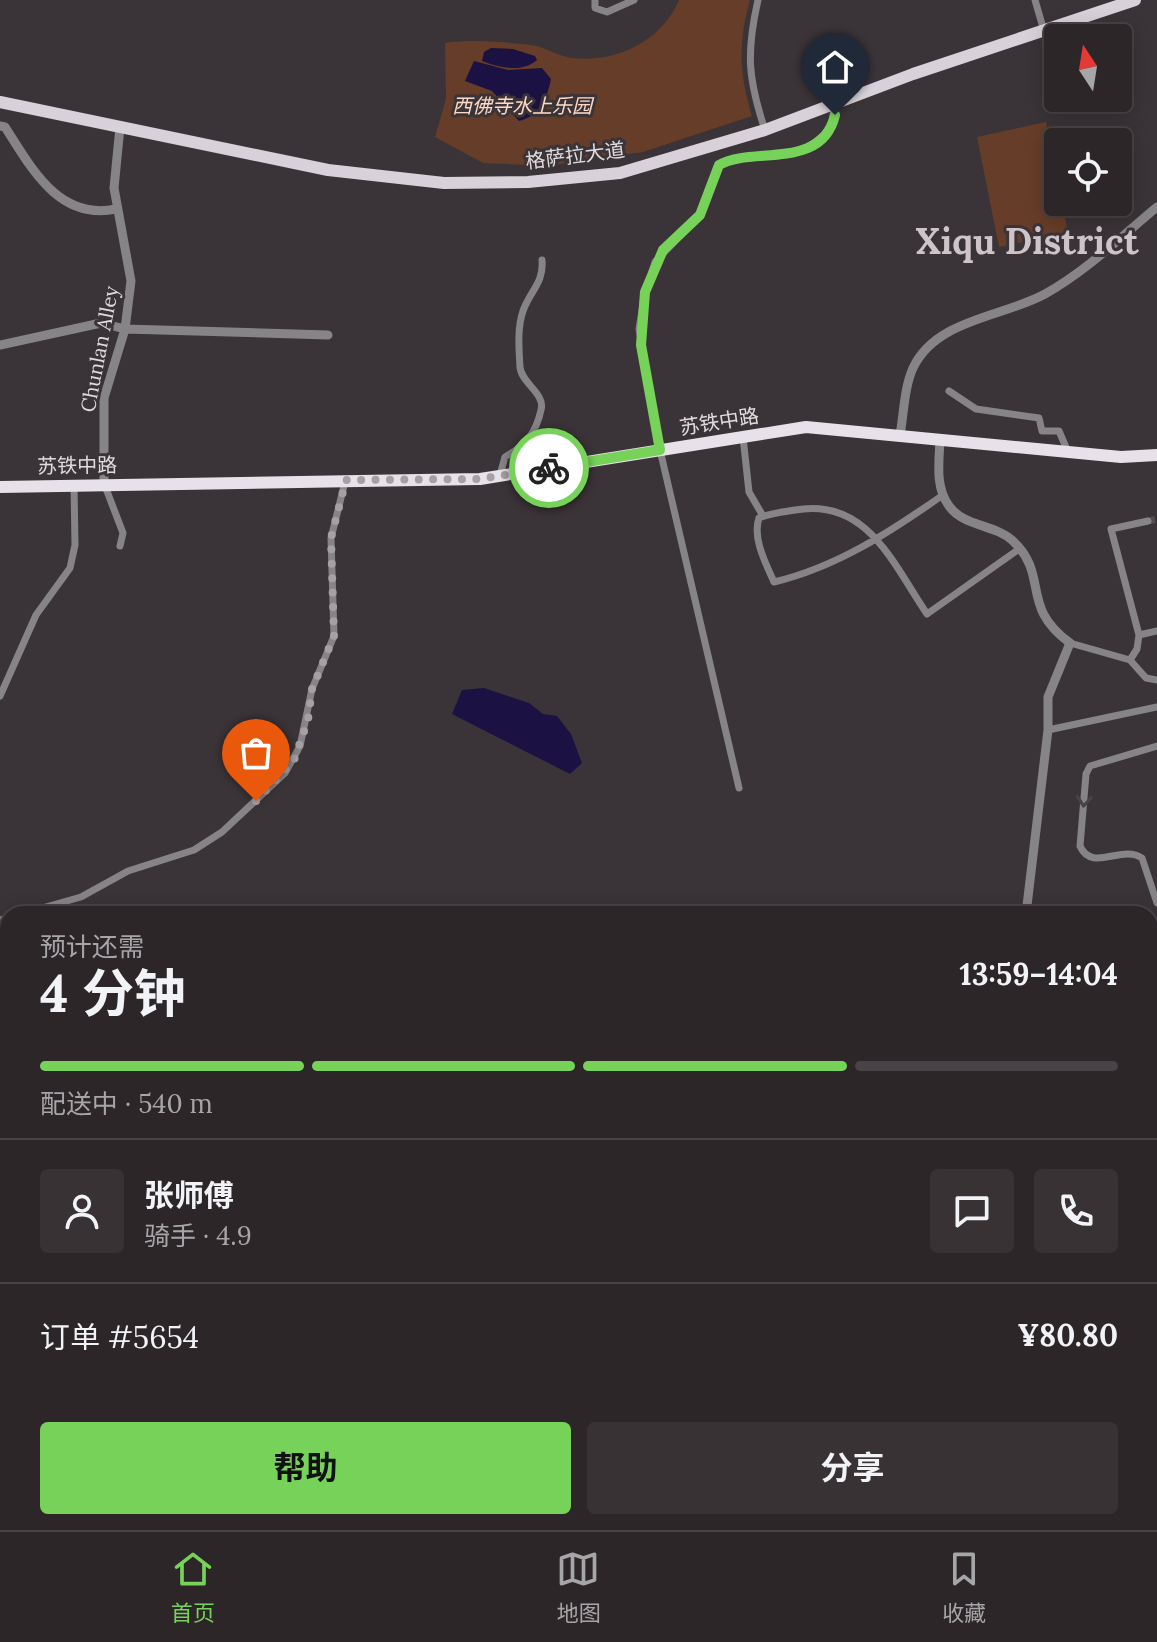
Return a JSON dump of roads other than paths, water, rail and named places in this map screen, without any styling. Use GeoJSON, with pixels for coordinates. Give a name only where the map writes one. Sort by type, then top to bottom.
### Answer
{"type":"FeatureCollection","features":[{"type":"Feature","properties":{"kind":"highway","name":"苏铁中路"},"geometry":{"type":"LineString","coordinates":[[0,487],[500,475],[806,427],[1121,457],[1157,455]]}},
{"type":"Feature","properties":{"kind":"main road","name":"格萨拉大道"},"geometry":{"type":"LineString","coordinates":[[1065,24],[1135,0]]}},
{"type":"Feature","properties":{"kind":"main road","name":"格萨拉大道"},"geometry":{"type":"LineString","coordinates":[[0,102],[328,170],[444,183],[528,182],[620,173],[765,130],[913,74],[1044,31]]}},
{"type":"Feature","properties":{"kind":"street"},"geometry":{"type":"LineString","coordinates":[[595,0],[595,8],[607,12],[634,0]]}},
{"type":"Feature","properties":{"kind":"street"},"geometry":{"type":"LineString","coordinates":[[758,0],[748,60],[750,84],[765,130]]}},
{"type":"Feature","properties":{"kind":"street"},"geometry":{"type":"LineString","coordinates":[[1035,0],[1044,31]]}},
{"type":"Feature","properties":{"kind":"street"},"geometry":{"type":"LineString","coordinates":[[739,788],[660,450],[639,329],[645,292],[655,262],[700,215],[719,165],[736,158],[782,157],[802,149],[832,126],[834,105]]}},
{"type":"Feature","properties":{"kind":"street"},"geometry":{"type":"LineString","coordinates":[[0,126],[5,127],[45,188],[70,205],[105,212],[116,209]]}},
{"type":"Feature","properties":{"kind":"street","name":"Chunlan Alley"},"geometry":{"type":"LineString","coordinates":[[104,484],[104,398],[125,329],[131,281],[116,209],[115,168],[120,127]]}},
{"type":"Feature","properties":{"kind":"street"},"geometry":{"type":"LineString","coordinates":[[900,435],[913,368],[927,349],[944,334],[1040,296],[1061,284],[1157,207]]}},
{"type":"Feature","properties":{"kind":"street"},"geometry":{"type":"LineString","coordinates":[[500,475],[505,457],[530,441],[541,412],[541,401],[521,374],[519,332],[524,310],[542,278],[542,260]]}},
{"type":"Feature","properties":{"kind":"street"},"geometry":{"type":"LineString","coordinates":[[0,345],[101,323],[125,329],[328,335]]}},
{"type":"Feature","properties":{"kind":"street"},"geometry":{"type":"LineString","coordinates":[[949,391],[976,409],[1039,418],[1042,431],[1059,431],[1068,452]]}},
{"type":"Feature","properties":{"kind":"street"},"geometry":{"type":"LineString","coordinates":[[743,437],[749,492],[763,516]]}},
{"type":"Feature","properties":{"kind":"street"},"geometry":{"type":"LineString","coordinates":[[940,440],[938,468],[943,495],[958,515],[1001,533],[1033,566],[1039,610],[1056,633],[1070,643],[1130,660],[1146,678],[1157,680]]}},
{"type":"Feature","properties":{"kind":"street"},"geometry":{"type":"LineString","coordinates":[[49,906],[81,897],[128,871],[194,850],[222,832],[285,773],[300,746],[312,689],[334,636],[331,538],[346,480]]}},
{"type":"Feature","properties":{"kind":"street"},"geometry":{"type":"LineString","coordinates":[[104,484],[113,500],[114,514],[123,533],[120,546]]}},
{"type":"Feature","properties":{"kind":"street"},"geometry":{"type":"LineString","coordinates":[[0,696],[36,615],[70,568],[75,545],[74,485]]}},
{"type":"Feature","properties":{"kind":"street"},"geometry":{"type":"LineString","coordinates":[[943,495],[877,541],[798,576],[774,582],[756,531],[759,518],[763,516],[828,507],[859,521],[877,541],[927,614],[1019,549]]}},
{"type":"Feature","properties":{"kind":"street"},"geometry":{"type":"LineString","coordinates":[[1130,660],[1137,649],[1139,635],[1111,529],[1148,521]]}},
{"type":"Feature","properties":{"kind":"street"},"geometry":{"type":"LineString","coordinates":[[1139,635],[1157,631]]}},
{"type":"Feature","properties":{"kind":"street"},"geometry":{"type":"LineString","coordinates":[[1027,906],[1048,730],[1048,697],[1070,643]]}},
{"type":"Feature","properties":{"kind":"street"},"geometry":{"type":"LineString","coordinates":[[1048,730],[1157,707]]}},
{"type":"Feature","properties":{"kind":"street"},"geometry":{"type":"LineString","coordinates":[[1157,746],[1090,766],[1086,774],[1080,846],[1084,854],[1092,859],[1127,853],[1142,858],[1157,903]]}},
{"type":"Feature","properties":{"kind":"tunnel"},"geometry":{"type":"LineString","coordinates":[[1148,521],[1157,519]]}},
{"type":"Feature","properties":{"kind":"district","name":"Xiqu District"},"geometry":{"type":"Point","coordinates":[1027,241]}},
{"type":"Feature","properties":{"kind":"park label","name":"西佛寺水上乐园"},"geometry":{"type":"Point","coordinates":[522,105]}}]}
